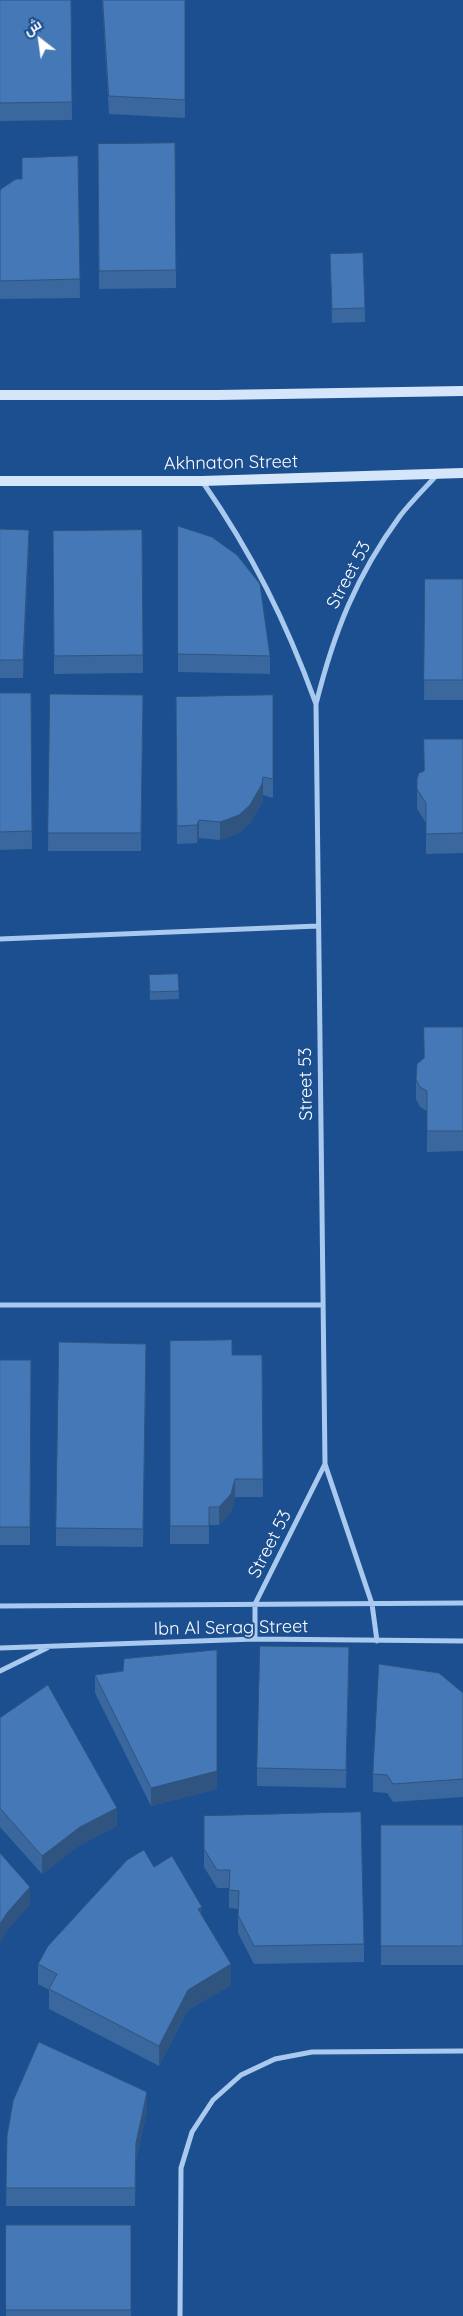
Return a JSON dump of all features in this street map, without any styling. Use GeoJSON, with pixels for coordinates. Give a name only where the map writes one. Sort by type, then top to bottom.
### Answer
{"type":"FeatureCollection","features":[{"type":"Feature","properties":{"kind":"main road"},"geometry":{"type":"LineString","coordinates":[[0,395],[218,395],[463,391]]}},
{"type":"Feature","properties":{"kind":"main road","name":"Akhnaton Street"},"geometry":{"type":"LineString","coordinates":[[0,481],[202,481],[463,473]]}},
{"type":"Feature","properties":{"kind":"street","name":"Street 53"},"geometry":{"type":"LineString","coordinates":[[377,1641],[372,1604],[325,1464],[316,704],[328,653],[347,604],[363,573],[401,514],[436,475]]}},
{"type":"Feature","properties":{"kind":"street","name":"Street 53"},"geometry":{"type":"LineString","coordinates":[[202,481],[256,565],[285,625],[316,704]]}},
{"type":"Feature","properties":{"kind":"street"},"geometry":{"type":"LineString","coordinates":[[0,940],[318,926]]}},
{"type":"Feature","properties":{"kind":"street"},"geometry":{"type":"LineString","coordinates":[[0,1305],[323,1305]]}},
{"type":"Feature","properties":{"kind":"street","name":"Street 53"},"geometry":{"type":"LineString","coordinates":[[255,1639],[255,1604],[325,1464]]}},
{"type":"Feature","properties":{"kind":"street","name":"Ibn Al Serag Street"},"geometry":{"type":"LineString","coordinates":[[0,1606],[463,1603]]}},
{"type":"Feature","properties":{"kind":"street","name":"Ibn Al Serag Street"},"geometry":{"type":"LineString","coordinates":[[0,1648],[255,1639],[463,1641]]}},
{"type":"Feature","properties":{"kind":"street"},"geometry":{"type":"LineString","coordinates":[[0,1671],[50,1647]]}},
{"type":"Feature","properties":{"kind":"street"},"geometry":{"type":"LineString","coordinates":[[180,2316],[180,2168],[192,2132],[212,2100],[241,2075],[275,2059],[312,2052],[463,2051]]}},
{"type":"Feature","properties":{"kind":"building"},"geometry":{"type":"Polygon","coordinates":[[[0,0],[71,0],[72,102],[0,103],[0,0]]]}},
{"type":"Feature","properties":{"kind":"building"},"geometry":{"type":"Polygon","coordinates":[[[103,0],[185,0],[185,100],[109,96],[103,0]]]}},
{"type":"Feature","properties":{"kind":"building"},"geometry":{"type":"Polygon","coordinates":[[[175,143],[176,270],[99,271],[98,144],[175,143]]]}},
{"type":"Feature","properties":{"kind":"building"},"geometry":{"type":"Polygon","coordinates":[[[78,156],[80,279],[0,281],[1,189],[16,179],[22,179],[22,158],[78,156]]]}},
{"type":"Feature","properties":{"kind":"building"},"geometry":{"type":"Polygon","coordinates":[[[363,253],[365,308],[332,309],[330,254],[363,253]]]}},
{"type":"Feature","properties":{"kind":"building"},"geometry":{"type":"Polygon","coordinates":[[[178,526],[212,537],[237,555],[260,584],[270,656],[178,654],[178,526]]]}},
{"type":"Feature","properties":{"kind":"building"},"geometry":{"type":"Polygon","coordinates":[[[0,529],[29,530],[23,660],[0,660],[0,529]]]}},
{"type":"Feature","properties":{"kind":"building"},"geometry":{"type":"Polygon","coordinates":[[[142,530],[143,655],[54,656],[53,531],[142,530]]]}},
{"type":"Feature","properties":{"kind":"building"},"geometry":{"type":"Polygon","coordinates":[[[425,579],[463,579],[463,680],[424,680],[425,579]]]}},
{"type":"Feature","properties":{"kind":"building"},"geometry":{"type":"Polygon","coordinates":[[[0,693],[31,693],[32,831],[0,832],[0,693]]]}},
{"type":"Feature","properties":{"kind":"building"},"geometry":{"type":"Polygon","coordinates":[[[50,694],[143,695],[141,833],[48,833],[50,694]]]}},
{"type":"Feature","properties":{"kind":"building"},"geometry":{"type":"Polygon","coordinates":[[[273,695],[273,779],[263,777],[262,784],[250,805],[239,815],[220,822],[199,820],[197,825],[177,826],[176,697],[273,695]]]}},
{"type":"Feature","properties":{"kind":"building"},"geometry":{"type":"Polygon","coordinates":[[[424,739],[463,739],[463,833],[426,834],[426,803],[417,789],[419,773],[424,771],[424,739]]]}},
{"type":"Feature","properties":{"kind":"building"},"geometry":{"type":"Polygon","coordinates":[[[178,974],[179,991],[150,992],[149,975],[178,974]]]}},
{"type":"Feature","properties":{"kind":"building"},"geometry":{"type":"Polygon","coordinates":[[[424,1027],[463,1027],[463,1131],[427,1131],[427,1091],[420,1087],[416,1079],[417,1064],[424,1058],[424,1027]]]}},
{"type":"Feature","properties":{"kind":"building"},"geometry":{"type":"Polygon","coordinates":[[[232,1340],[232,1355],[262,1355],[263,1479],[235,1479],[231,1494],[219,1507],[209,1507],[209,1526],[170,1526],[170,1341],[232,1340]]]}},
{"type":"Feature","properties":{"kind":"building"},"geometry":{"type":"Polygon","coordinates":[[[59,1342],[146,1344],[143,1529],[56,1528],[59,1342]]]}},
{"type":"Feature","properties":{"kind":"building"},"geometry":{"type":"Polygon","coordinates":[[[0,1360],[31,1360],[30,1527],[0,1527],[0,1360]]]}},
{"type":"Feature","properties":{"kind":"building"},"geometry":{"type":"Polygon","coordinates":[[[260,1646],[349,1647],[346,1770],[257,1768],[260,1646]]]}},
{"type":"Feature","properties":{"kind":"building"},"geometry":{"type":"Polygon","coordinates":[[[217,1650],[217,1771],[151,1788],[95,1675],[123,1671],[124,1659],[217,1650]]]}},
{"type":"Feature","properties":{"kind":"building"},"geometry":{"type":"Polygon","coordinates":[[[379,1664],[439,1673],[463,1693],[463,1779],[393,1784],[387,1775],[373,1774],[379,1664]]]}},
{"type":"Feature","properties":{"kind":"building"},"geometry":{"type":"Polygon","coordinates":[[[48,1685],[117,1808],[80,1827],[42,1856],[0,1808],[0,1718],[48,1685]]]}},
{"type":"Feature","properties":{"kind":"building"},"geometry":{"type":"Polygon","coordinates":[[[361,1812],[364,1944],[254,1946],[238,1915],[239,1891],[229,1890],[230,1870],[217,1870],[204,1849],[204,1816],[361,1812]]]}},
{"type":"Feature","properties":{"kind":"building"},"geometry":{"type":"Polygon","coordinates":[[[381,1825],[463,1825],[463,1946],[381,1946],[381,1825]]]}},
{"type":"Feature","properties":{"kind":"building"},"geometry":{"type":"Polygon","coordinates":[[[144,1850],[154,1867],[172,1856],[202,1907],[198,1909],[231,1964],[188,1990],[159,2046],[49,1989],[57,1974],[38,1964],[48,1946],[127,1860],[144,1850]]]}},
{"type":"Feature","properties":{"kind":"building"},"geometry":{"type":"Polygon","coordinates":[[[0,1853],[30,1887],[0,1924],[0,1853]]]}},
{"type":"Feature","properties":{"kind":"building"},"geometry":{"type":"Polygon","coordinates":[[[39,2042],[147,2092],[136,2143],[135,2188],[6,2188],[7,2136],[13,2101],[39,2042]]]}},
{"type":"Feature","properties":{"kind":"building"},"geometry":{"type":"Polygon","coordinates":[[[6,2225],[131,2225],[131,2310],[6,2310],[6,2225]]]}}]}
